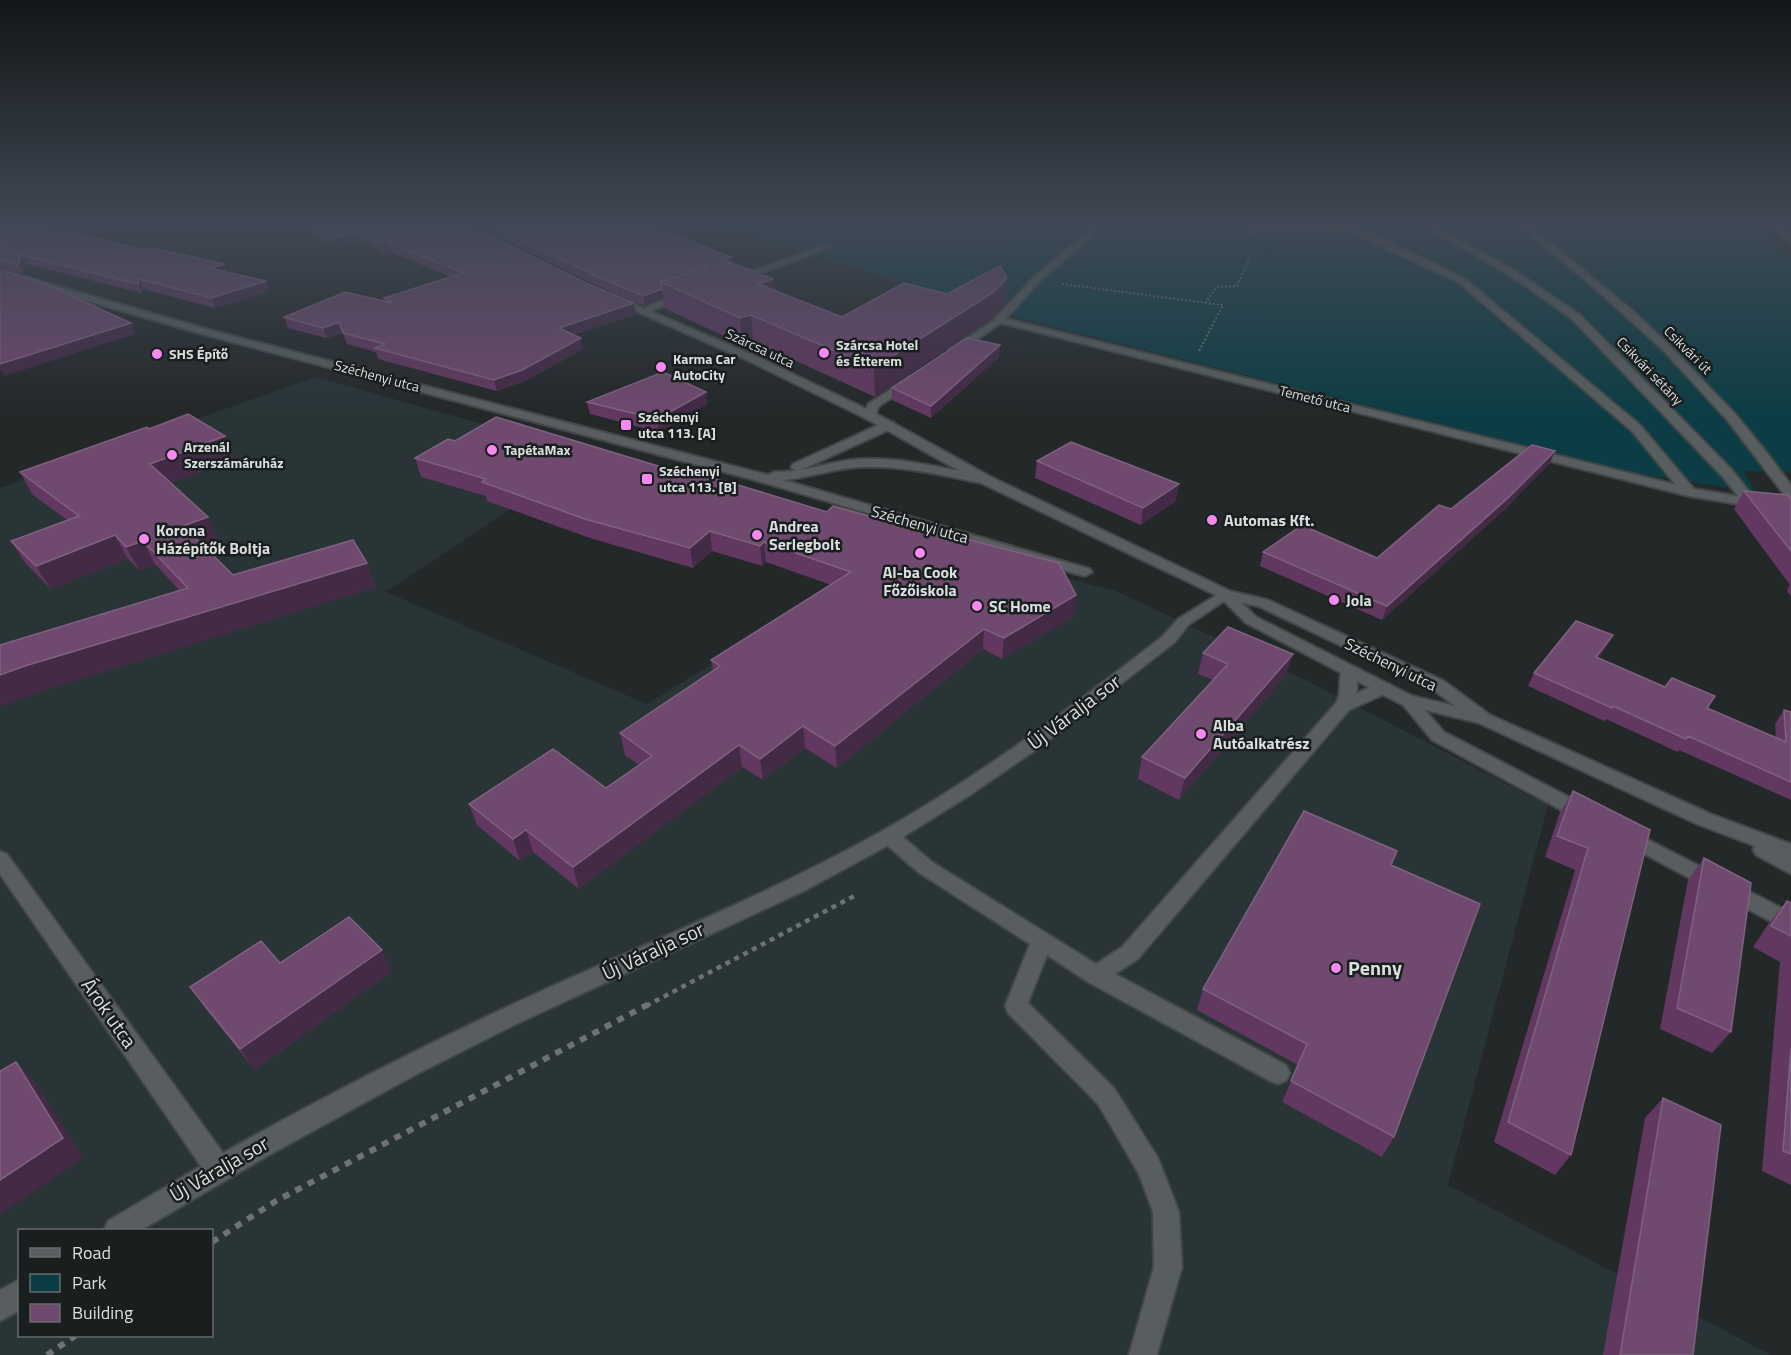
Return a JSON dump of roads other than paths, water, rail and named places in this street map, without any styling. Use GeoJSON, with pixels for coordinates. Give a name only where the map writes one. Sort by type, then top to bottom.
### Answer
{"type":"FeatureCollection","features":[{"type":"Feature","properties":{"kind":"street","name":"Széchenyi utca"},"geometry":{"type":"LineString","coordinates":[[43,285],[206,332],[756,476],[1085,572]]}},
{"type":"Feature","properties":{"kind":"street"},"geometry":{"type":"LineString","coordinates":[[940,360],[999,320],[1031,285]]}},
{"type":"Feature","properties":{"kind":"street"},"geometry":{"type":"LineString","coordinates":[[1467,285],[1635,428],[1689,492]]}},
{"type":"Feature","properties":{"kind":"street","name":"Csikvári sétány"},"geometry":{"type":"LineString","coordinates":[[1530,285],[1576,317],[1727,473],[1750,502]]}},
{"type":"Feature","properties":{"kind":"street","name":"Csikvári út"},"geometry":{"type":"LineString","coordinates":[[1594,285],[1671,352],[1721,404],[1788,486]]}},
{"type":"Feature","properties":{"kind":"street","name":"Szárcsa utca"},"geometry":{"type":"LineString","coordinates":[[604,294],[751,358],[889,425]]}},
{"type":"Feature","properties":{"kind":"street"},"geometry":{"type":"LineString","coordinates":[[646,312],[652,307],[689,294]]}},
{"type":"Feature","properties":{"kind":"street","name":"Temető utca"},"geometry":{"type":"LineString","coordinates":[[999,320],[1689,492],[1791,509]]}},
{"type":"Feature","properties":{"kind":"street"},"geometry":{"type":"LineString","coordinates":[[870,416],[872,406],[921,373]]}},
{"type":"Feature","properties":{"kind":"street","name":"Széchenyi utca"},"geometry":{"type":"LineString","coordinates":[[756,476],[783,472],[889,425],[986,480],[1225,594],[1263,603],[1438,685],[1484,719]]}},
{"type":"Feature","properties":{"kind":"street","name":"Széchenyi utca"},"geometry":{"type":"LineString","coordinates":[[756,476],[790,476],[844,464],[877,462],[986,480]]}},
{"type":"Feature","properties":{"kind":"street","name":"Széchenyi utca"},"geometry":{"type":"LineString","coordinates":[[1225,594],[1251,620],[1407,700],[1484,719],[1704,819]]}},
{"type":"Feature","properties":{"kind":"street","name":"Új Váralja sor"},"geometry":{"type":"LineString","coordinates":[[119,1229],[218,1168],[338,1102],[506,1018],[772,896],[889,836],[1024,750],[1169,639],[1194,626],[1225,594]]}},
{"type":"Feature","properties":{"kind":"street"},"geometry":{"type":"LineString","coordinates":[[1096,975],[1130,953],[1343,706],[1349,695],[1348,671]]}},
{"type":"Feature","properties":{"kind":"street"},"geometry":{"type":"LineString","coordinates":[[1343,706],[1383,688]]}},
{"type":"Feature","properties":{"kind":"street"},"geometry":{"type":"LineString","coordinates":[[1407,700],[1438,736],[1595,819]]}},
{"type":"Feature","properties":{"kind":"street"},"geometry":{"type":"LineString","coordinates":[[1704,819],[1791,852]]}},
{"type":"Feature","properties":{"kind":"street"},"geometry":{"type":"LineString","coordinates":[[1704,819],[1791,866]]}},
{"type":"Feature","properties":{"kind":"street"},"geometry":{"type":"LineString","coordinates":[[1615,830],[1791,923]]}},
{"type":"Feature","properties":{"kind":"street"},"geometry":{"type":"LineString","coordinates":[[889,836],[925,867],[1041,942],[1096,975],[1278,1073]]}},
{"type":"Feature","properties":{"kind":"street","name":"Árok utca"},"geometry":{"type":"LineString","coordinates":[[0,859],[218,1168]]}},
{"type":"Feature","properties":{"kind":"street"},"geometry":{"type":"LineString","coordinates":[[1041,942],[1016,1006],[1106,1096],[1149,1167],[1167,1212],[1168,1267],[1143,1355]]}},
{"type":"Feature","properties":{"kind":"street"},"geometry":{"type":"LineString","coordinates":[[0,1307],[18,1294]]}},
{"type":"Feature","properties":{"kind":"place","name":"Szárcsa Hotel és Étterem"},"geometry":{"type":"Point","coordinates":[824,353]}},
{"type":"Feature","properties":{"kind":"place","name":"SHS Építő"},"geometry":{"type":"Point","coordinates":[157,354]}},
{"type":"Feature","properties":{"kind":"place","name":"Karma Car AutoCity"},"geometry":{"type":"Point","coordinates":[661,367]}},
{"type":"Feature","properties":{"kind":"place","name":"Széchenyi utca 113. [A]"},"geometry":{"type":"Point","coordinates":[626,425]}},
{"type":"Feature","properties":{"kind":"place","name":"TapétaMax"},"geometry":{"type":"Point","coordinates":[492,450]}},
{"type":"Feature","properties":{"kind":"place","name":"Arzenál Szerszámáruház"},"geometry":{"type":"Point","coordinates":[172,455]}},
{"type":"Feature","properties":{"kind":"place","name":"Széchenyi utca 113. [B]"},"geometry":{"type":"Point","coordinates":[647,479]}},
{"type":"Feature","properties":{"kind":"place","name":"Automas Kft."},"geometry":{"type":"Point","coordinates":[1212,520]}},
{"type":"Feature","properties":{"kind":"place","name":"Andrea Serlegbolt"},"geometry":{"type":"Point","coordinates":[757,535]}},
{"type":"Feature","properties":{"kind":"place","name":"Korona Házépítők Boltja"},"geometry":{"type":"Point","coordinates":[144,539]}},
{"type":"Feature","properties":{"kind":"place","name":"Al-ba Cook Főzőiskola"},"geometry":{"type":"Point","coordinates":[920,553]}},
{"type":"Feature","properties":{"kind":"place","name":"Jola"},"geometry":{"type":"Point","coordinates":[1334,600]}},
{"type":"Feature","properties":{"kind":"place","name":"SC Home"},"geometry":{"type":"Point","coordinates":[977,606]}},
{"type":"Feature","properties":{"kind":"place","name":"Alba Autóalkatrész"},"geometry":{"type":"Point","coordinates":[1201,734]}},
{"type":"Feature","properties":{"kind":"place","name":"Penny"},"geometry":{"type":"Point","coordinates":[1336,968]}}]}
